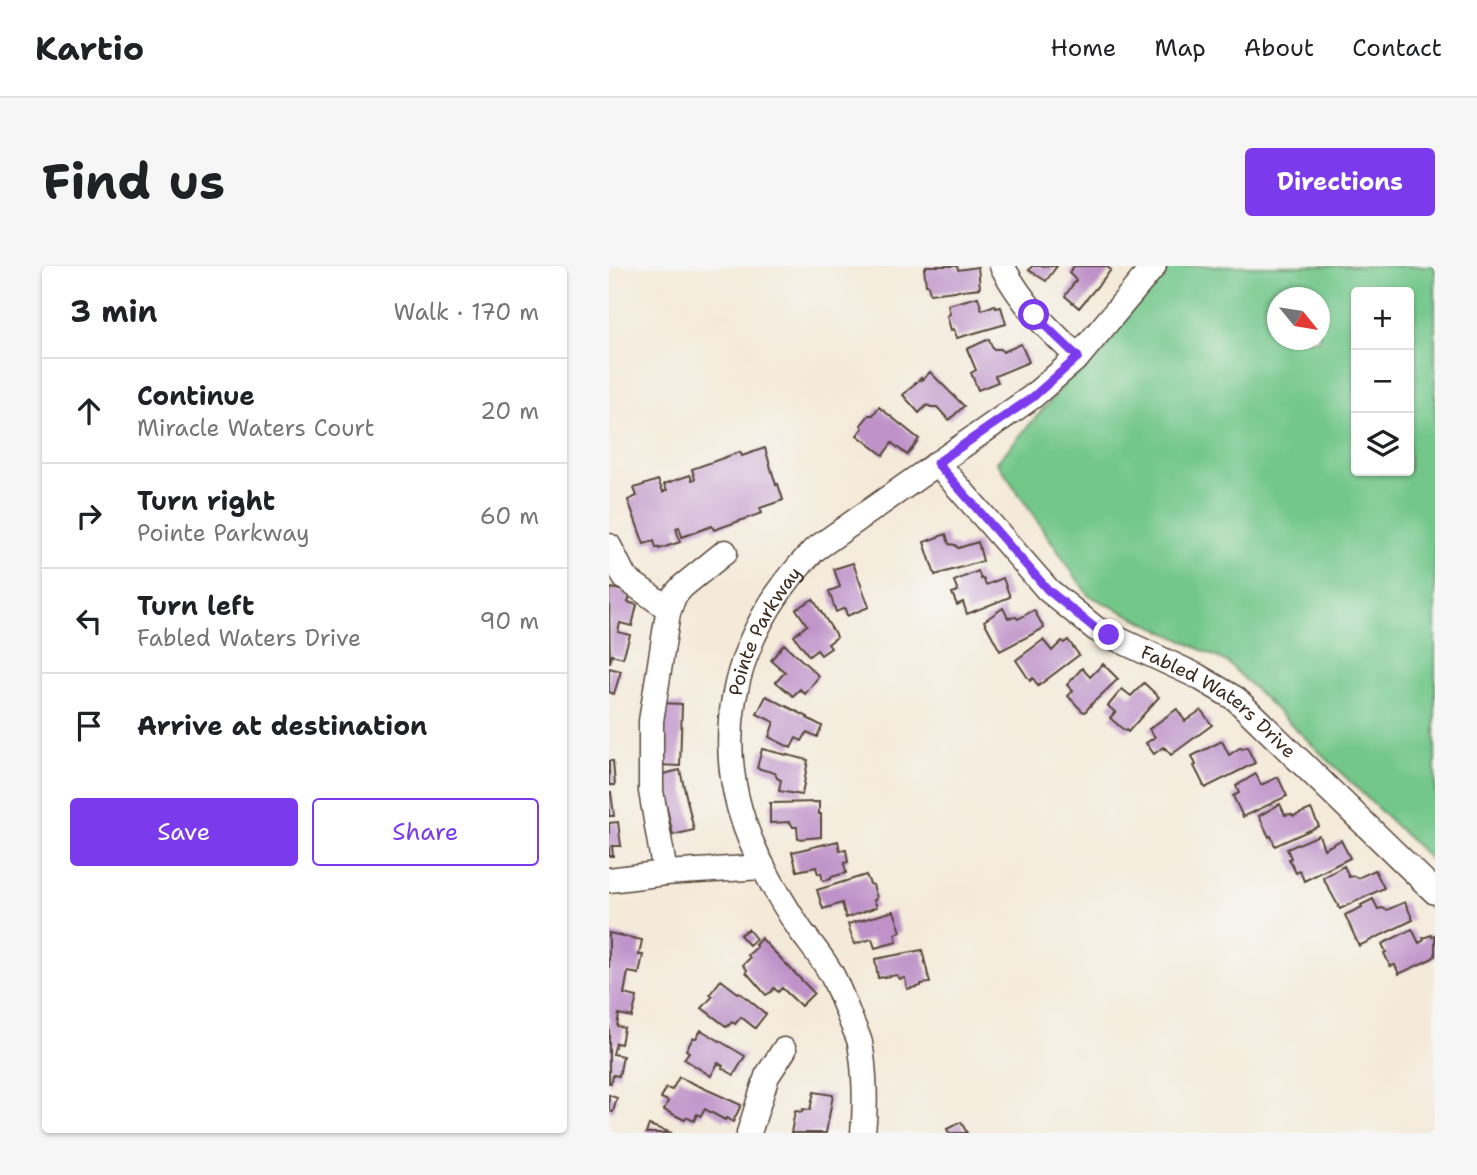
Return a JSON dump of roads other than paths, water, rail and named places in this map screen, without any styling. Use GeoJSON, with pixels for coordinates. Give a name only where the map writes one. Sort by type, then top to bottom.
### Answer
{"type":"FeatureCollection","features":[{"type":"Feature","properties":{"kind":"street"},"geometry":{"type":"LineString","coordinates":[[1002,266],[1034,315],[1078,357]]}},
{"type":"Feature","properties":{"kind":"street","name":"Pointe Parkway"},"geometry":{"type":"LineString","coordinates":[[863,1133],[866,1108],[859,1042],[833,977],[763,867],[740,811],[730,751],[735,690],[745,654],[755,631],[781,588],[814,550],[1033,397],[1078,357],[1154,266]]}},
{"type":"Feature","properties":{"kind":"street","name":"Fabled Waters Drive"},"geometry":{"type":"LineString","coordinates":[[937,463],[1048,590],[1096,629],[1197,676],[1236,699],[1435,892]]}},
{"type":"Feature","properties":{"kind":"street"},"geometry":{"type":"LineString","coordinates":[[609,546],[625,578],[669,609]]}},
{"type":"Feature","properties":{"kind":"street"},"geometry":{"type":"LineString","coordinates":[[665,873],[651,791],[650,721],[669,609],[674,596],[683,586],[725,552]]}},
{"type":"Feature","properties":{"kind":"street"},"geometry":{"type":"LineString","coordinates":[[609,880],[665,873],[763,867]]}},
{"type":"Feature","properties":{"kind":"street"},"geometry":{"type":"LineString","coordinates":[[749,1133],[767,1076],[784,1049]]}}]}
